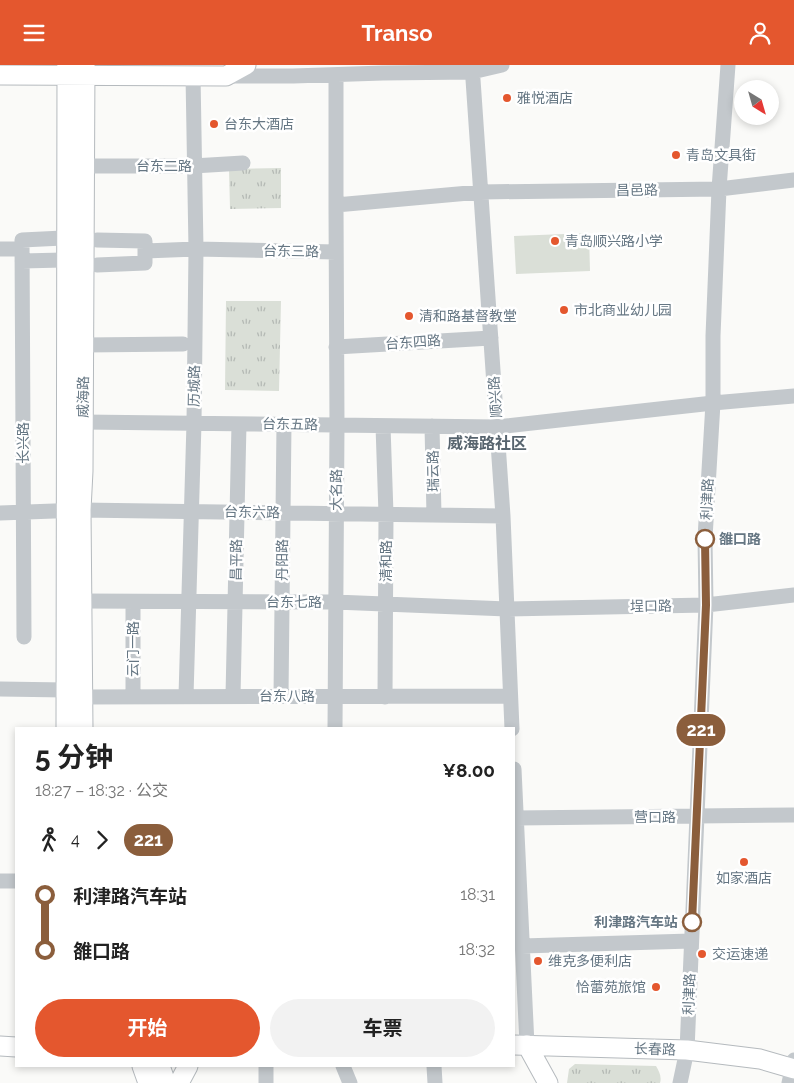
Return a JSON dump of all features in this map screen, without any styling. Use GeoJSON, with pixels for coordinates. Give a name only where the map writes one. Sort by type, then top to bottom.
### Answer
{"type":"FeatureCollection","features":[{"type":"Feature","properties":{"kind":"main road"},"geometry":{"type":"LineString","coordinates":[[0,75],[85,70],[226,76],[246,65]]}},
{"type":"Feature","properties":{"kind":"main road","name":"威海路"},"geometry":{"type":"LineString","coordinates":[[67,727],[78,693],[81,601],[74,510],[83,422],[85,70]]}},
{"type":"Feature","properties":{"kind":"main road","name":"威海路"},"geometry":{"type":"LineString","coordinates":[[66,71],[78,693],[83,727]]}},
{"type":"Feature","properties":{"kind":"main road"},"geometry":{"type":"LineString","coordinates":[[520,1045],[548,1083]]}},
{"type":"Feature","properties":{"kind":"main road","name":"长春路"},"geometry":{"type":"LineString","coordinates":[[520,1045],[687,1050],[760,1059],[792,1070]]}},
{"type":"Feature","properties":{"kind":"main road"},"geometry":{"type":"LineString","coordinates":[[0,1047],[15,1047]]}},
{"type":"Feature","properties":{"kind":"main road"},"geometry":{"type":"LineString","coordinates":[[142,1067],[148,1083]]}},
{"type":"Feature","properties":{"kind":"main road"},"geometry":{"type":"LineString","coordinates":[[160,1067],[166,1083]]}},
{"type":"Feature","properties":{"kind":"main road"},"geometry":{"type":"LineString","coordinates":[[179,1083],[187,1067]]}},
{"type":"Feature","properties":{"kind":"street"},"geometry":{"type":"LineString","coordinates":[[226,76],[336,75],[383,69],[472,69],[502,65]]}},
{"type":"Feature","properties":{"kind":"street","name":"利津路"},"geometry":{"type":"LineString","coordinates":[[680,1083],[687,1050],[698,817],[706,605],[705,538],[712,403],[713,336],[719,189],[728,65]]}},
{"type":"Feature","properties":{"kind":"street","name":"顺兴路"},"geometry":{"type":"LineString","coordinates":[[472,69],[503,516],[512,727]]}},
{"type":"Feature","properties":{"kind":"street","name":"历城路"},"geometry":{"type":"LineString","coordinates":[[186,694],[194,423],[196,249],[193,165],[193,75]]}},
{"type":"Feature","properties":{"kind":"street"},"geometry":{"type":"LineString","coordinates":[[336,75],[336,205],[480,191]]}},
{"type":"Feature","properties":{"kind":"street","name":"台东二路"},"geometry":{"type":"LineString","coordinates":[[84,166],[243,163]]}},
{"type":"Feature","properties":{"kind":"street","name":"昌邑路"},"geometry":{"type":"LineString","coordinates":[[480,191],[719,189],[794,180]]}},
{"type":"Feature","properties":{"kind":"street","name":"台东三路"},"geometry":{"type":"LineString","coordinates":[[145,251],[196,249],[336,252],[336,205]]}},
{"type":"Feature","properties":{"kind":"street"},"geometry":{"type":"LineString","coordinates":[[22,255],[22,240],[63,238]]}},
{"type":"Feature","properties":{"kind":"street"},"geometry":{"type":"LineString","coordinates":[[97,240],[145,241],[145,263],[97,265]]}},
{"type":"Feature","properties":{"kind":"street"},"geometry":{"type":"LineString","coordinates":[[0,249],[22,255],[63,260]]}},
{"type":"Feature","properties":{"kind":"street","name":"大名路"},"geometry":{"type":"LineString","coordinates":[[335,727],[336,252]]}},
{"type":"Feature","properties":{"kind":"street","name":"长兴路"},"geometry":{"type":"LineString","coordinates":[[22,255],[24,637]]}},
{"type":"Feature","properties":{"kind":"street","name":"台东四路"},"geometry":{"type":"LineString","coordinates":[[336,347],[491,338]]}},
{"type":"Feature","properties":{"kind":"street"},"geometry":{"type":"LineString","coordinates":[[84,345],[183,344]]}},
{"type":"Feature","properties":{"kind":"street"},"geometry":{"type":"LineString","coordinates":[[497,427],[712,403],[794,396]]}},
{"type":"Feature","properties":{"kind":"street","name":"台东五路"},"geometry":{"type":"LineString","coordinates":[[83,422],[497,427]]}},
{"type":"Feature","properties":{"kind":"street","name":"昌平路"},"geometry":{"type":"LineString","coordinates":[[233,694],[239,424]]}},
{"type":"Feature","properties":{"kind":"street","name":"丹阳路"},"geometry":{"type":"LineString","coordinates":[[281,694],[284,424]]}},
{"type":"Feature","properties":{"kind":"street","name":"清和路"},"geometry":{"type":"LineString","coordinates":[[383,426],[386,514],[384,695]]}},
{"type":"Feature","properties":{"kind":"street","name":"瑞云路"},"geometry":{"type":"LineString","coordinates":[[432,427],[434,515]]}},
{"type":"Feature","properties":{"kind":"street","name":"台东六路"},"geometry":{"type":"LineString","coordinates":[[0,513],[74,510],[503,516]]}},
{"type":"Feature","properties":{"kind":"street","name":"埕口路"},"geometry":{"type":"LineString","coordinates":[[507,609],[706,605],[794,595]]}},
{"type":"Feature","properties":{"kind":"street","name":"台东七路"},"geometry":{"type":"LineString","coordinates":[[81,601],[282,602],[507,609]]}},
{"type":"Feature","properties":{"kind":"street","name":"云门一路"},"geometry":{"type":"LineString","coordinates":[[133,602],[133,694]]}},
{"type":"Feature","properties":{"kind":"street","name":"台东八路"},"geometry":{"type":"LineString","coordinates":[[0,689],[133,694],[510,694]]}},
{"type":"Feature","properties":{"kind":"street"},"geometry":{"type":"LineString","coordinates":[[515,809],[522,946],[520,1045]]}},
{"type":"Feature","properties":{"kind":"street","name":"营口路"},"geometry":{"type":"LineString","coordinates":[[515,809],[698,817],[794,815]]}},
{"type":"Feature","properties":{"kind":"street"},"geometry":{"type":"LineString","coordinates":[[0,881],[15,881]]}},
{"type":"Feature","properties":{"kind":"street"},"geometry":{"type":"LineString","coordinates":[[522,946],[691,941]]}},
{"type":"Feature","properties":{"kind":"street"},"geometry":{"type":"LineString","coordinates":[[266,1067],[266,1083]]}},
{"type":"Feature","properties":{"kind":"street"},"geometry":{"type":"LineString","coordinates":[[343,1067],[350,1083]]}},
{"type":"Feature","properties":{"kind":"street"},"geometry":{"type":"LineString","coordinates":[[434,1067],[435,1083]]}},
{"type":"Feature","properties":{"kind":"green space"},"geometry":{"type":"Polygon","coordinates":[[[281,168],[281,208],[230,209],[229,169],[281,168]]]}},
{"type":"Feature","properties":{"kind":"green space"},"geometry":{"type":"Polygon","coordinates":[[[589,233],[590,271],[516,274],[514,236],[589,233]]]}},
{"type":"Feature","properties":{"kind":"green space"},"geometry":{"type":"Polygon","coordinates":[[[226,301],[281,301],[279,391],[225,390],[226,301]]]}},
{"type":"Feature","properties":{"kind":"green space"},"geometry":{"type":"Polygon","coordinates":[[[575,1064],[656,1066],[661,1081],[660,1083],[567,1083],[569,1069],[575,1064]]]}},
{"type":"Feature","properties":{"kind":"bus line","name":"221"},"geometry":{"type":"LineString","coordinates":[[692,922],[706,605],[705,539]]}},
{"type":"Feature","properties":{"kind":"place","name":"雅悦酒店"},"geometry":{"type":"Point","coordinates":[507,98]}},
{"type":"Feature","properties":{"kind":"place","name":"台东大酒店"},"geometry":{"type":"Point","coordinates":[214,124]}},
{"type":"Feature","properties":{"kind":"place","name":"青岛文具街"},"geometry":{"type":"Point","coordinates":[676,155]}},
{"type":"Feature","properties":{"kind":"place","name":"青岛顺兴路小学"},"geometry":{"type":"Point","coordinates":[555,241]}},
{"type":"Feature","properties":{"kind":"place","name":"市北商业幼儿园"},"geometry":{"type":"Point","coordinates":[564,310]}},
{"type":"Feature","properties":{"kind":"place","name":"清和路基督教堂"},"geometry":{"type":"Point","coordinates":[409,316]}},
{"type":"Feature","properties":{"kind":"place","name":"雒口路"},"geometry":{"type":"Point","coordinates":[705,539]}},
{"type":"Feature","properties":{"kind":"place","name":"如家酒店"},"geometry":{"type":"Point","coordinates":[744,862]}},
{"type":"Feature","properties":{"kind":"place","name":"利津路汽车站"},"geometry":{"type":"Point","coordinates":[692,922]}},
{"type":"Feature","properties":{"kind":"place","name":"交运速递"},"geometry":{"type":"Point","coordinates":[702,954]}},
{"type":"Feature","properties":{"kind":"place","name":"维克多便利店"},"geometry":{"type":"Point","coordinates":[538,961]}},
{"type":"Feature","properties":{"kind":"place","name":"恰蕾苑旅馆"},"geometry":{"type":"Point","coordinates":[656,987]}},
{"type":"Feature","properties":{"kind":"district","name":"威海路社区"},"geometry":{"type":"Point","coordinates":[487,443]}}]}
